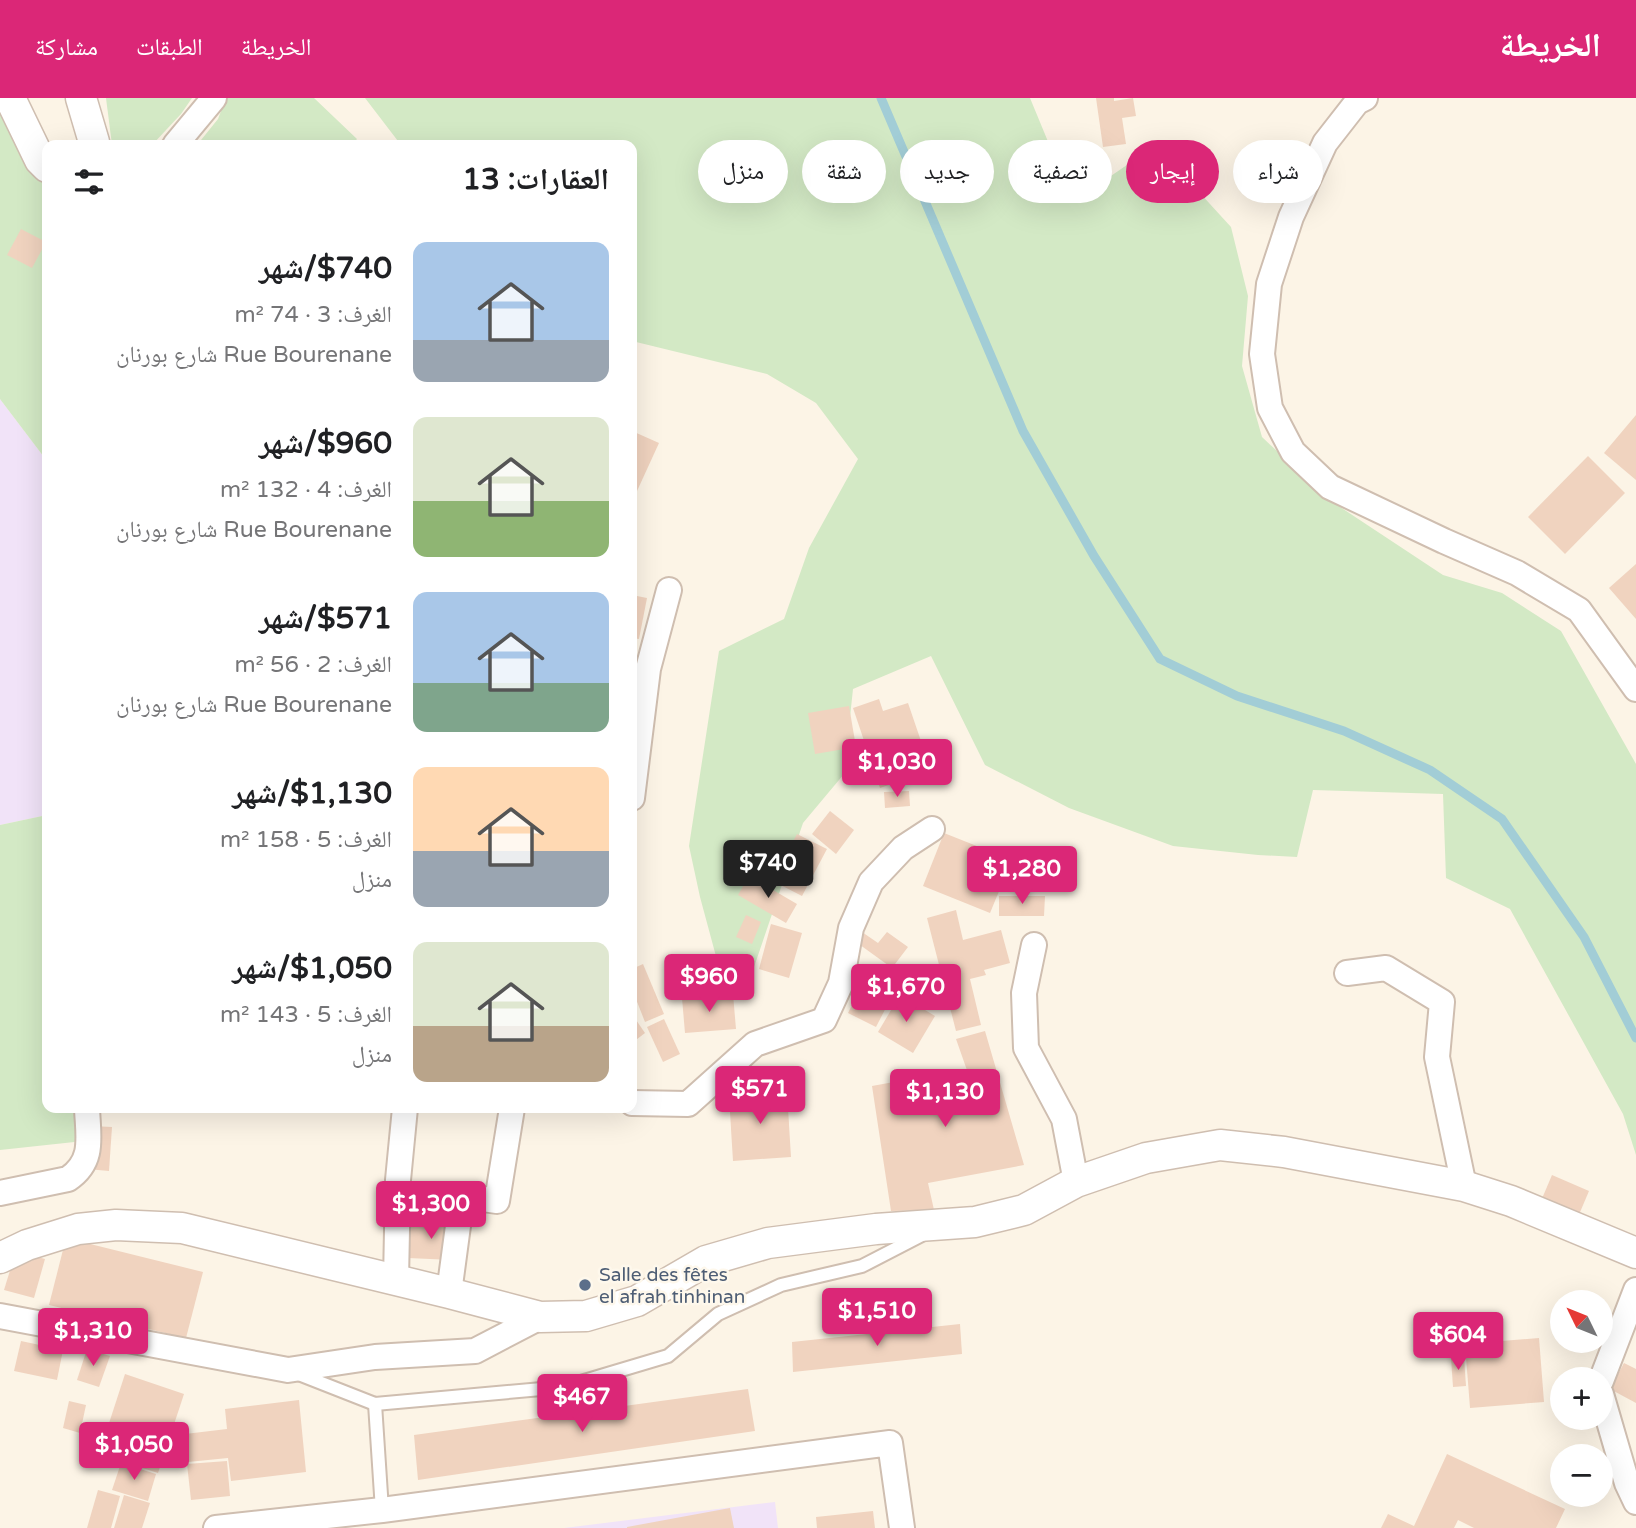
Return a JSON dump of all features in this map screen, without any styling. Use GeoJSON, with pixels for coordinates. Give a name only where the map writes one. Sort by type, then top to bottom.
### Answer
{"type":"FeatureCollection","features":[{"type":"Feature","properties":{"kind":"street"},"geometry":{"type":"LineString","coordinates":[[10,98],[42,162]]}},
{"type":"Feature","properties":{"kind":"street"},"geometry":{"type":"LineString","coordinates":[[81,98],[93,140]]}},
{"type":"Feature","properties":{"kind":"street"},"geometry":{"type":"LineString","coordinates":[[179,140],[214,98]]}},
{"type":"Feature","properties":{"kind":"street"},"geometry":{"type":"LineString","coordinates":[[1365,98],[1357,102],[1325,143],[1291,216],[1269,284],[1262,354],[1270,408],[1293,453],[1330,487],[1517,573],[1578,610],[1636,689]]}},
{"type":"Feature","properties":{"kind":"street"},"geometry":{"type":"LineString","coordinates":[[637,758],[648,669],[669,590]]}},
{"type":"Feature","properties":{"kind":"street"},"geometry":{"type":"LineString","coordinates":[[637,1103],[688,1104],[755,1044],[824,1020],[841,983],[851,928],[871,882],[903,848],[932,829]]}},
{"type":"Feature","properties":{"kind":"street"},"geometry":{"type":"LineString","coordinates":[[1034,945],[1024,993],[1026,1048],[1064,1119],[1076,1182]]}},
{"type":"Feature","properties":{"kind":"street"},"geometry":{"type":"LineString","coordinates":[[1347,972],[1386,968],[1441,1002],[1437,1057],[1464,1186]]}},
{"type":"Feature","properties":{"kind":"street"},"geometry":{"type":"LineString","coordinates":[[0,1193],[68,1179],[75,1174],[82,1167],[88,1150],[87,1113]]}},
{"type":"Feature","properties":{"kind":"street"},"geometry":{"type":"LineString","coordinates":[[396,1280],[398,1180],[405,1113]]}},
{"type":"Feature","properties":{"kind":"street"},"geometry":{"type":"LineString","coordinates":[[449,1293],[462,1196],[497,1201],[511,1113]]}},
{"type":"Feature","properties":{"kind":"street"},"geometry":{"type":"LineString","coordinates":[[0,1258],[27,1245],[78,1229],[116,1225],[182,1228],[540,1317],[586,1316],[637,1301],[706,1261],[768,1243],[876,1229],[975,1222],[1024,1210],[1076,1182],[1146,1158],[1220,1145],[1284,1152],[1464,1186],[1511,1201],[1636,1253]]}},
{"type":"Feature","properties":{"kind":"street"},"geometry":{"type":"LineString","coordinates":[[1606,1367],[1636,1290]]}},
{"type":"Feature","properties":{"kind":"street"},"geometry":{"type":"LineString","coordinates":[[0,1316],[288,1370],[375,1357],[475,1351],[540,1317]]}},
{"type":"Feature","properties":{"kind":"street"},"geometry":{"type":"LineString","coordinates":[[1612,1430],[1627,1483],[1636,1502]]}},
{"type":"Feature","properties":{"kind":"street"},"geometry":{"type":"LineString","coordinates":[[216,1528],[382,1510],[890,1443],[902,1528]]}},
{"type":"Feature","properties":{"kind":"lane"},"geometry":{"type":"LineString","coordinates":[[288,1370],[375,1404],[564,1387],[668,1356],[719,1314],[781,1285],[862,1266],[940,1226]]}},
{"type":"Feature","properties":{"kind":"lane"},"geometry":{"type":"LineString","coordinates":[[375,1404],[382,1510]]}},
{"type":"Feature","properties":{"kind":"shaded area"},"geometry":{"type":"Polygon","coordinates":[[[0,399],[42,454],[42,816],[0,825],[0,399]]]}},
{"type":"Feature","properties":{"kind":"shaded area"},"geometry":{"type":"Polygon","coordinates":[[[775,1502],[778,1528],[564,1528],[775,1502]]]}},
{"type":"Feature","properties":{"kind":"green space"},"geometry":{"type":"Polygon","coordinates":[[[0,98],[42,175],[42,454],[0,399],[0,98]]]}},
{"type":"Feature","properties":{"kind":"green space"},"geometry":{"type":"Polygon","coordinates":[[[106,98],[192,98],[157,140],[111,140],[106,98]]]}},
{"type":"Feature","properties":{"kind":"green space"},"geometry":{"type":"Polygon","coordinates":[[[226,98],[314,98],[357,139],[201,140],[218,119],[226,98]]]}},
{"type":"Feature","properties":{"kind":"green space"},"geometry":{"type":"Polygon","coordinates":[[[365,98],[1030,98],[1047,140],[1008,140],[1008,203],[1112,203],[1112,175],[1126,166],[1126,203],[1209,203],[1231,227],[1248,296],[1242,366],[1262,437],[1328,499],[1443,575],[1502,593],[1561,631],[1636,764],[1636,1155],[1623,1114],[1510,909],[1446,878],[1443,794],[1313,790],[1297,857],[1173,846],[1069,808],[985,765],[931,656],[853,689],[844,774],[803,823],[753,970],[717,960],[689,846],[719,651],[784,619],[809,548],[858,459],[816,403],[767,374],[637,342],[637,140],[397,140],[365,98]]]}},
{"type":"Feature","properties":{"kind":"green space"},"geometry":{"type":"Polygon","coordinates":[[[42,816],[42,1113],[93,1113],[93,1140],[0,1150],[0,825],[42,816]]]}},
{"type":"Feature","properties":{"kind":"building"},"geometry":{"type":"Polygon","coordinates":[[[1096,98],[1114,98],[1114,101],[1133,98],[1136,116],[1122,118],[1126,144],[1112,146],[1112,140],[1102,140],[1096,98]]]}},
{"type":"Feature","properties":{"kind":"building"},"geometry":{"type":"Polygon","coordinates":[[[21,229],[42,240],[42,249],[32,268],[7,255],[21,229]]]}},
{"type":"Feature","properties":{"kind":"building"},"geometry":{"type":"Polygon","coordinates":[[[1636,415],[1636,480],[1604,453],[1636,415]]]}},
{"type":"Feature","properties":{"kind":"building"},"geometry":{"type":"Polygon","coordinates":[[[637,433],[659,443],[637,491],[637,433]]]}},
{"type":"Feature","properties":{"kind":"building"},"geometry":{"type":"Polygon","coordinates":[[[1588,456],[1625,493],[1565,554],[1528,517],[1588,456]]]}},
{"type":"Feature","properties":{"kind":"building"},"geometry":{"type":"Polygon","coordinates":[[[1636,564],[1636,619],[1609,588],[1636,564]]]}},
{"type":"Feature","properties":{"kind":"building"},"geometry":{"type":"Polygon","coordinates":[[[637,596],[647,598],[637,639],[637,596]]]}},
{"type":"Feature","properties":{"kind":"building"},"geometry":{"type":"Polygon","coordinates":[[[879,699],[883,711],[908,703],[922,744],[898,752],[906,779],[880,788],[853,708],[879,699]]]}},
{"type":"Feature","properties":{"kind":"building"},"geometry":{"type":"Polygon","coordinates":[[[849,706],[856,747],[815,754],[808,713],[849,706]]]}},
{"type":"Feature","properties":{"kind":"building"},"geometry":{"type":"Polygon","coordinates":[[[909,791],[910,806],[885,808],[884,792],[909,791]]]}},
{"type":"Feature","properties":{"kind":"building"},"geometry":{"type":"Polygon","coordinates":[[[830,811],[854,830],[836,854],[812,834],[830,811]]]}},
{"type":"Feature","properties":{"kind":"building"},"geometry":{"type":"Polygon","coordinates":[[[944,833],[1012,860],[990,913],[923,886],[944,833]]]}},
{"type":"Feature","properties":{"kind":"building"},"geometry":{"type":"Polygon","coordinates":[[[797,834],[827,849],[802,896],[751,870],[766,842],[787,853],[797,834]]]}},
{"type":"Feature","properties":{"kind":"building"},"geometry":{"type":"Polygon","coordinates":[[[749,876],[797,904],[786,923],[738,895],[749,876]]]}},
{"type":"Feature","properties":{"kind":"building"},"geometry":{"type":"Polygon","coordinates":[[[999,896],[1045,896],[1044,916],[999,916],[999,896]]]}},
{"type":"Feature","properties":{"kind":"building"},"geometry":{"type":"Polygon","coordinates":[[[956,910],[963,940],[1001,930],[1010,963],[984,970],[986,975],[970,979],[981,1025],[956,1031],[927,918],[956,910]]]}},
{"type":"Feature","properties":{"kind":"building"},"geometry":{"type":"Polygon","coordinates":[[[746,915],[761,922],[752,944],[736,937],[746,915]]]}},
{"type":"Feature","properties":{"kind":"building"},"geometry":{"type":"Polygon","coordinates":[[[771,924],[802,933],[789,978],[759,969],[771,924]]]}},
{"type":"Feature","properties":{"kind":"building"},"geometry":{"type":"Polygon","coordinates":[[[862,932],[878,943],[887,932],[908,947],[892,968],[856,942],[862,932]]]}},
{"type":"Feature","properties":{"kind":"building"},"geometry":{"type":"Polygon","coordinates":[[[643,964],[664,1014],[645,1022],[637,1002],[637,967],[643,964]]]}},
{"type":"Feature","properties":{"kind":"building"},"geometry":{"type":"Polygon","coordinates":[[[865,979],[893,994],[876,1027],[848,1013],[865,979]]]}},
{"type":"Feature","properties":{"kind":"building"},"geometry":{"type":"Polygon","coordinates":[[[733,994],[736,1029],[685,1033],[682,998],[733,994]]]}},
{"type":"Feature","properties":{"kind":"building"},"geometry":{"type":"Polygon","coordinates":[[[900,995],[935,1016],[913,1053],[878,1032],[900,995]]]}},
{"type":"Feature","properties":{"kind":"building"},"geometry":{"type":"Polygon","coordinates":[[[664,1019],[680,1054],[663,1062],[647,1027],[664,1019]]]}},
{"type":"Feature","properties":{"kind":"building"},"geometry":{"type":"Polygon","coordinates":[[[637,1021],[645,1033],[637,1039],[637,1021]]]}},
{"type":"Feature","properties":{"kind":"building"},"geometry":{"type":"Polygon","coordinates":[[[985,1031],[1024,1165],[928,1183],[934,1210],[891,1211],[872,1086],[910,1079],[913,1091],[969,1076],[956,1039],[985,1031]]]}},
{"type":"Feature","properties":{"kind":"building"},"geometry":{"type":"Polygon","coordinates":[[[787,1092],[791,1157],[733,1161],[729,1096],[787,1092]]]}},
{"type":"Feature","properties":{"kind":"building"},"geometry":{"type":"Polygon","coordinates":[[[90,1126],[112,1127],[109,1171],[87,1169],[90,1126]]]}},
{"type":"Feature","properties":{"kind":"building"},"geometry":{"type":"Polygon","coordinates":[[[1552,1175],[1589,1191],[1575,1224],[1538,1208],[1552,1175]]]}},
{"type":"Feature","properties":{"kind":"building"},"geometry":{"type":"Polygon","coordinates":[[[409,1223],[453,1224],[452,1260],[408,1258],[409,1223]]]}},
{"type":"Feature","properties":{"kind":"building"},"geometry":{"type":"Polygon","coordinates":[[[66,1238],[203,1272],[186,1338],[49,1305],[66,1238]]]}},
{"type":"Feature","properties":{"kind":"building"},"geometry":{"type":"Polygon","coordinates":[[[16,1251],[45,1259],[34,1298],[4,1290],[16,1251]]]}},
{"type":"Feature","properties":{"kind":"building"},"geometry":{"type":"Polygon","coordinates":[[[960,1324],[962,1354],[793,1372],[792,1342],[960,1324]]]}},
{"type":"Feature","properties":{"kind":"building"},"geometry":{"type":"Polygon","coordinates":[[[1539,1338],[1544,1402],[1470,1408],[1465,1344],[1539,1338]]]}},
{"type":"Feature","properties":{"kind":"building"},"geometry":{"type":"Polygon","coordinates":[[[21,1341],[63,1350],[57,1380],[14,1371],[21,1341]]]}},
{"type":"Feature","properties":{"kind":"building"},"geometry":{"type":"Polygon","coordinates":[[[87,1349],[110,1356],[99,1387],[77,1380],[87,1349]]]}},
{"type":"Feature","properties":{"kind":"building"},"geometry":{"type":"Polygon","coordinates":[[[1464,1357],[1466,1386],[1453,1387],[1451,1358],[1464,1357]]]}},
{"type":"Feature","properties":{"kind":"building"},"geometry":{"type":"Polygon","coordinates":[[[1624,1363],[1636,1369],[1636,1403],[1613,1391],[1613,1383],[1624,1363]]]}},
{"type":"Feature","properties":{"kind":"building"},"geometry":{"type":"Polygon","coordinates":[[[125,1374],[184,1394],[158,1473],[99,1454],[125,1374]]]}},
{"type":"Feature","properties":{"kind":"building"},"geometry":{"type":"Polygon","coordinates":[[[748,1389],[755,1431],[418,1480],[414,1435],[748,1389]]]}},
{"type":"Feature","properties":{"kind":"building"},"geometry":{"type":"Polygon","coordinates":[[[299,1400],[306,1472],[231,1481],[228,1458],[188,1462],[185,1434],[227,1429],[225,1409],[299,1400]]]}},
{"type":"Feature","properties":{"kind":"building"},"geometry":{"type":"Polygon","coordinates":[[[69,1401],[86,1405],[80,1433],[63,1428],[69,1401]]]}},
{"type":"Feature","properties":{"kind":"building"},"geometry":{"type":"Polygon","coordinates":[[[1447,1454],[1550,1502],[1550,1507],[1565,1509],[1556,1528],[1474,1528],[1458,1520],[1454,1528],[1381,1528],[1388,1514],[1414,1526],[1447,1454]]]}},
{"type":"Feature","properties":{"kind":"building"},"geometry":{"type":"Polygon","coordinates":[[[227,1461],[230,1496],[191,1500],[187,1464],[227,1461]]]}},
{"type":"Feature","properties":{"kind":"building"},"geometry":{"type":"Polygon","coordinates":[[[121,1463],[156,1474],[148,1501],[112,1490],[121,1463]]]}},
{"type":"Feature","properties":{"kind":"building"},"geometry":{"type":"Polygon","coordinates":[[[98,1490],[120,1496],[111,1528],[87,1528],[98,1490]]]}},
{"type":"Feature","properties":{"kind":"building"},"geometry":{"type":"Polygon","coordinates":[[[124,1495],[150,1503],[142,1528],[114,1528],[124,1495]]]}},
{"type":"Feature","properties":{"kind":"building"},"geometry":{"type":"Polygon","coordinates":[[[730,1508],[734,1528],[627,1528],[627,1527],[730,1508]]]}},
{"type":"Feature","properties":{"kind":"building"},"geometry":{"type":"Polygon","coordinates":[[[873,1511],[875,1528],[817,1528],[816,1517],[873,1511]]]}},
{"type":"Feature","properties":{"kind":"waterway"},"geometry":{"type":"LineString","coordinates":[[881,98],[1023,431],[1094,556],[1160,659],[1237,696],[1344,731],[1430,770],[1502,819],[1584,937],[1636,1038]]}},
{"type":"Feature","properties":{"kind":"place","name":"Salle des fêtes el afrah tinhinan"},"geometry":{"type":"Point","coordinates":[585,1285]}}]}
